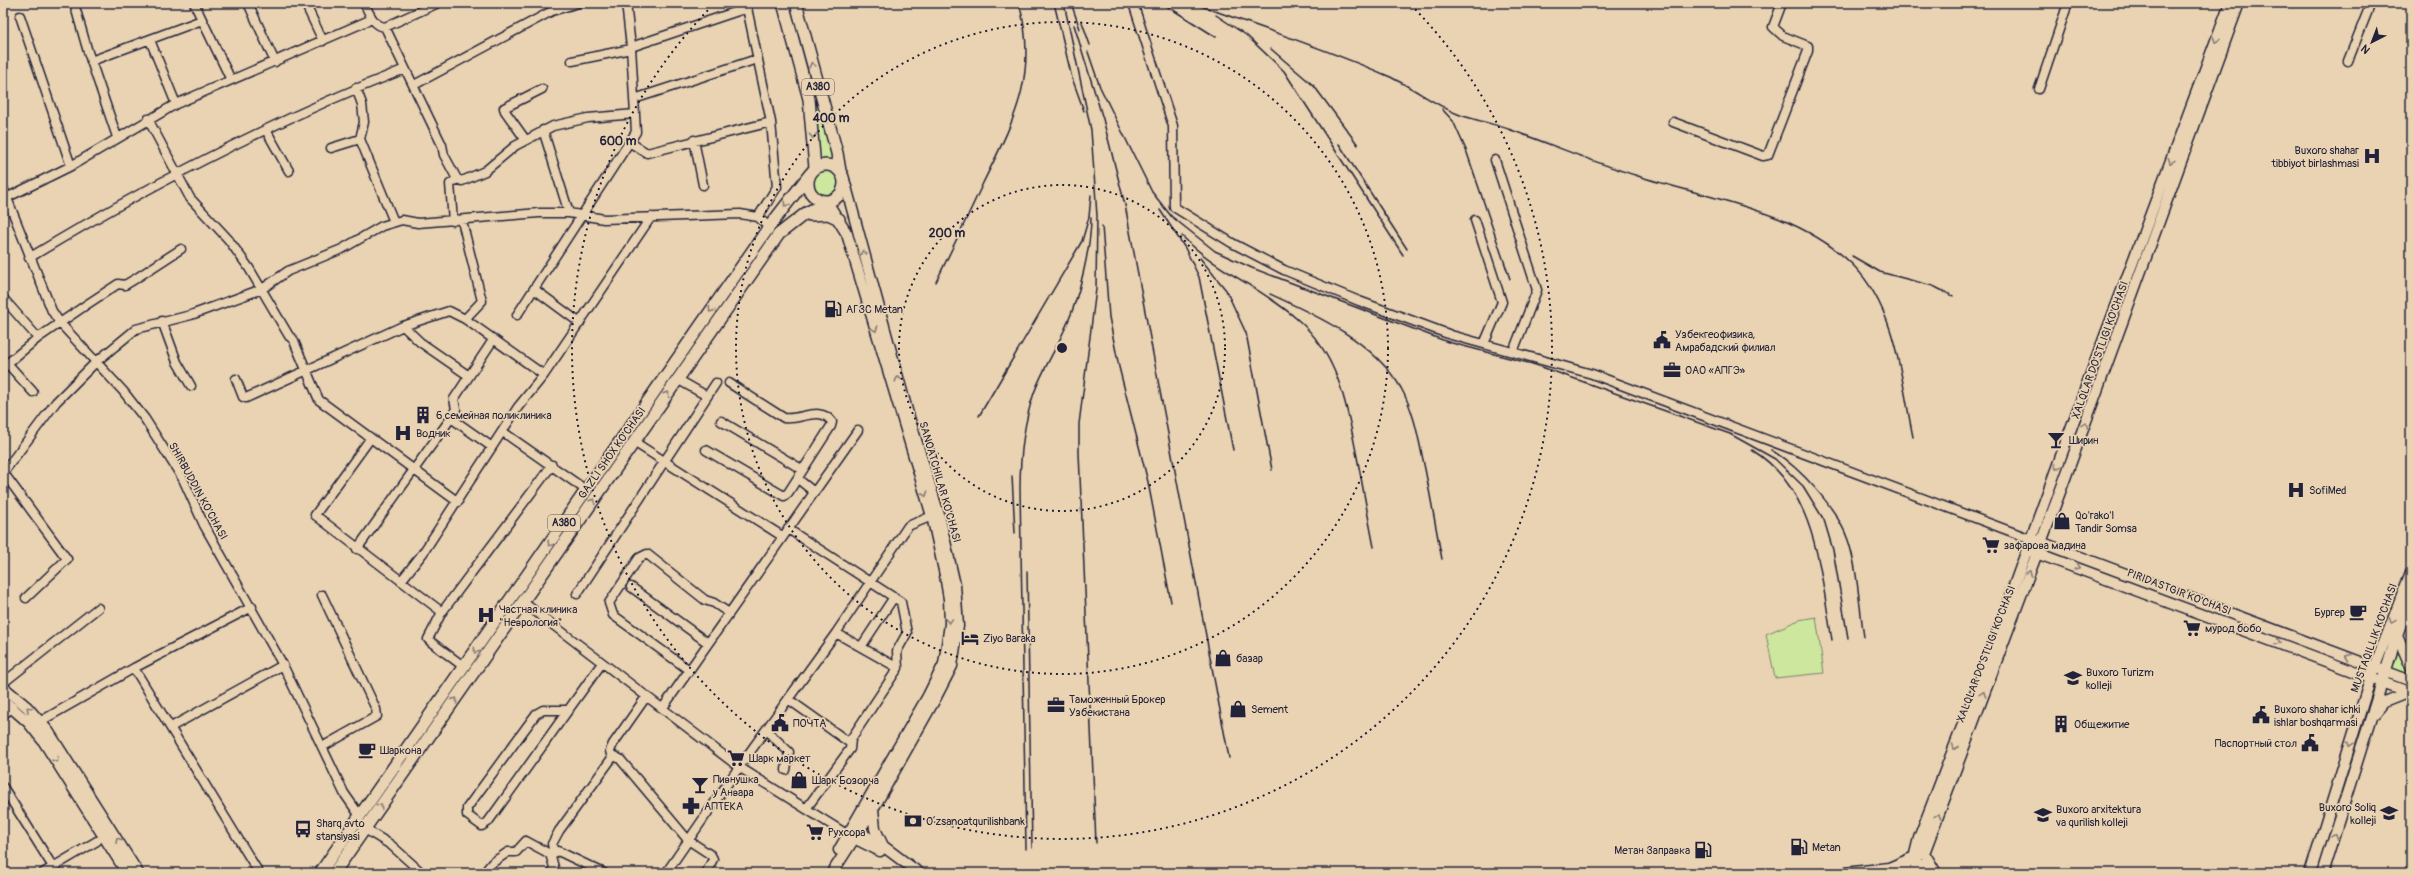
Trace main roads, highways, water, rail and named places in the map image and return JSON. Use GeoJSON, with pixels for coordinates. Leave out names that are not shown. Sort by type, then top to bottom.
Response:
{"type":"FeatureCollection","features":[{"type":"Feature","properties":{"kind":"highway","name":"A380"},"geometry":{"type":"LineString","coordinates":[[783,3],[812,116],[812,171]]}},
{"type":"Feature","properties":{"kind":"highway","name":"A380"},"geometry":{"type":"LineString","coordinates":[[796,3],[837,153],[840,171]]}},
{"type":"Feature","properties":{"kind":"highway"},"geometry":{"type":"LineString","coordinates":[[790,61],[801,70]]}},
{"type":"Feature","properties":{"kind":"highway"},"geometry":{"type":"LineString","coordinates":[[828,165],[840,171],[845,183],[840,195],[827,202],[811,193],[808,186],[812,171],[828,165]]}},
{"type":"Feature","properties":{"kind":"highway","name":"GAZLI SHOX KO'CHASI"},"geometry":{"type":"LineString","coordinates":[[320,873],[769,227],[812,171]]}},
{"type":"Feature","properties":{"kind":"highway","name":"GAZLI SHOX KO'CHASI"},"geometry":{"type":"LineString","coordinates":[[334,873],[779,234],[800,218],[827,202]]}},
{"type":"Feature","properties":{"kind":"highway"},"geometry":{"type":"LineString","coordinates":[[800,218],[817,213],[828,214],[839,219]]}},
{"type":"Feature","properties":{"kind":"main road","name":"XALQLAR DO'STLIGI KO'CHASI"},"geometry":{"type":"LineString","coordinates":[[1927,857],[2032,551],[2034,540],[2230,3]]}},
{"type":"Feature","properties":{"kind":"main road","name":"XALQLAR DO'STLIGI KO'CHASI"},"geometry":{"type":"LineString","coordinates":[[2034,540],[2239,3]]}},
{"type":"Feature","properties":{"kind":"main road","name":"SANOATCHILAR KO'CHASI"},"geometry":{"type":"LineString","coordinates":[[845,183],[904,415],[932,516],[949,599],[948,646],[944,664],[928,696],[864,803],[854,835]]}},
{"type":"Feature","properties":{"kind":"main road"},"geometry":{"type":"LineString","coordinates":[[827,202],[847,234],[904,415]]}},
{"type":"Feature","properties":{"kind":"main road","name":"SANOATCHILAR KO'CHASI"},"geometry":{"type":"LineString","coordinates":[[854,835],[873,809],[952,666],[958,626],[955,585],[940,515],[904,415]]}},
{"type":"Feature","properties":{"kind":"main road","name":"PIRIDASTGIR KO'CHASI"},"geometry":{"type":"LineString","coordinates":[[2034,540],[2382,682],[2410,692]]}},
{"type":"Feature","properties":{"kind":"main road","name":"XALQLAR DO'STLIGI KO'CHASI"},"geometry":{"type":"LineString","coordinates":[[1914,858],[2032,551]]}},
{"type":"Feature","properties":{"kind":"main road","name":"PIRIDASTGIR KO'CHASI"},"geometry":{"type":"LineString","coordinates":[[2032,551],[2375,667],[2411,681]]}},
{"type":"Feature","properties":{"kind":"main road","name":"MUSTAQILLIK KO'CHASI"},"geometry":{"type":"LineString","coordinates":[[2310,873],[2371,677],[2411,572]]}},
{"type":"Feature","properties":{"kind":"main road","name":"MUSTAQILLIK KO'CHASI"},"geometry":{"type":"LineString","coordinates":[[2322,873],[2372,718],[2385,672],[2411,596]]}},
{"type":"Feature","properties":{"kind":"main road"},"geometry":{"type":"LineString","coordinates":[[2397,635],[2411,667]]}},
{"type":"Feature","properties":{"kind":"main road"},"geometry":{"type":"LineString","coordinates":[[3,687],[41,722],[138,873]]}},
{"type":"Feature","properties":{"kind":"main road"},"geometry":{"type":"LineString","coordinates":[[2372,718],[2384,702],[2410,692]]}},
{"type":"Feature","properties":{"kind":"main road"},"geometry":{"type":"LineString","coordinates":[[3,700],[13,707],[44,742],[127,873]]}},
{"type":"Feature","properties":{"kind":"main road"},"geometry":{"type":"LineString","coordinates":[[864,803],[862,810],[872,839],[909,873]]}},
{"type":"Feature","properties":{"kind":"main road"},"geometry":{"type":"LineString","coordinates":[[873,809],[875,829],[880,847]]}},
{"type":"Feature","properties":{"kind":"main road"},"geometry":{"type":"LineString","coordinates":[[854,835],[872,839]]}},
{"type":"Feature","properties":{"kind":"main road"},"geometry":{"type":"LineString","coordinates":[[854,835],[880,847],[919,873]]}},
{"type":"Feature","properties":{"kind":"main road"},"geometry":{"type":"LineString","coordinates":[[825,873],[854,835]]}},
{"type":"Feature","properties":{"kind":"main road"},"geometry":{"type":"LineString","coordinates":[[832,873],[854,835]]}},
{"type":"Feature","properties":{"kind":"main road"},"geometry":{"type":"LineString","coordinates":[[1845,873],[1889,868],[1914,858],[1927,857]]}},
{"type":"Feature","properties":{"kind":"main road"},"geometry":{"type":"LineString","coordinates":[[1922,870],[1927,857]]}},
{"type":"Feature","properties":{"kind":"main road"},"geometry":{"type":"LineString","coordinates":[[1927,857],[1936,873]]}},
{"type":"Feature","properties":{"kind":"main road"},"geometry":{"type":"LineString","coordinates":[[1914,858],[1922,870]]}},
{"type":"Feature","properties":{"kind":"main road"},"geometry":{"type":"LineString","coordinates":[[1882,873],[1922,870]]}},
{"type":"Feature","properties":{"kind":"railway"},"geometry":{"type":"LineString","coordinates":[[936,282],[1005,138],[1020,96],[1025,75],[1026,53],[1024,29],[1019,3]]}},
{"type":"Feature","properties":{"kind":"railway"},"geometry":{"type":"LineString","coordinates":[[1054,3],[1072,78],[1084,111]]}},
{"type":"Feature","properties":{"kind":"railway"},"geometry":{"type":"LineString","coordinates":[[1064,3],[1091,130],[1097,216],[1096,289],[1079,424],[1096,843]]}},
{"type":"Feature","properties":{"kind":"railway"},"geometry":{"type":"LineString","coordinates":[[1071,3],[1080,29]]}},
{"type":"Feature","properties":{"kind":"railway"},"geometry":{"type":"LineString","coordinates":[[1162,3],[1216,37]]}},
{"type":"Feature","properties":{"kind":"railway"},"geometry":{"type":"LineString","coordinates":[[1193,3],[1316,47],[1388,76],[1445,108],[1463,116],[1505,128],[1622,171],[1752,208],[1806,231],[1831,246],[1853,265],[1868,283],[1879,303],[1895,346],[1913,437]]}},
{"type":"Feature","properties":{"kind":"railway"},"geometry":{"type":"LineString","coordinates":[[1216,15],[1246,35],[1284,71],[1403,255]]}},
{"type":"Feature","properties":{"kind":"railway"},"geometry":{"type":"LineString","coordinates":[[1082,22],[1090,45]]}},
{"type":"Feature","properties":{"kind":"railway"},"geometry":{"type":"LineString","coordinates":[[1074,25],[1103,119],[1125,205],[1229,758]]}},
{"type":"Feature","properties":{"kind":"railway"},"geometry":{"type":"LineString","coordinates":[[1271,49],[1314,86],[1358,145]]}},
{"type":"Feature","properties":{"kind":"railway"},"geometry":{"type":"LineString","coordinates":[[1088,52],[1100,87],[1152,192],[1171,216],[1215,251],[1252,268],[1448,342],[1536,365],[1730,434],[1775,459],[1803,486],[1824,520],[1833,550],[1848,638]]}},
{"type":"Feature","properties":{"kind":"railway"},"geometry":{"type":"LineString","coordinates":[[1442,109],[1453,121],[1466,150],[1510,279]]}},
{"type":"Feature","properties":{"kind":"railway"},"geometry":{"type":"LineString","coordinates":[[1339,144],[1407,249]]}},
{"type":"Feature","properties":{"kind":"railway"},"geometry":{"type":"LineString","coordinates":[[979,416],[1082,241],[1089,217],[1091,195]]}},
{"type":"Feature","properties":{"kind":"railway"},"geometry":{"type":"LineString","coordinates":[[1160,210],[1185,248],[1199,277],[1233,450]]}},
{"type":"Feature","properties":{"kind":"railway"},"geometry":{"type":"LineString","coordinates":[[1026,849],[1020,489],[1022,452],[1027,417],[1034,393],[1063,333],[1076,300],[1087,257],[1091,218]]}},
{"type":"Feature","properties":{"kind":"railway"},"geometry":{"type":"LineString","coordinates":[[1102,226],[1109,317],[1119,367],[1148,482],[1171,602]]}},
{"type":"Feature","properties":{"kind":"railway"},"geometry":{"type":"LineString","coordinates":[[1182,236],[1209,259],[1269,297],[1297,319],[1311,333],[1323,349],[1332,365],[1345,400],[1374,547]]}},
{"type":"Feature","properties":{"kind":"railway"},"geometry":{"type":"LineString","coordinates":[[1852,256],[1880,272],[1933,286],[1953,296]]}},
{"type":"Feature","properties":{"kind":"railway"},"geometry":{"type":"LineString","coordinates":[[1200,258],[1226,290],[1246,333],[1272,470]]}},
{"type":"Feature","properties":{"kind":"railway"},"geometry":{"type":"LineString","coordinates":[[1270,294],[1307,311],[1360,343],[1389,371],[1401,388],[1410,407],[1416,428],[1442,559]]}},
{"type":"Feature","properties":{"kind":"railway"},"geometry":{"type":"LineString","coordinates":[[1752,450],[1774,467],[1790,487],[1803,510],[1812,534],[1819,561],[1832,640]]}},
{"type":"Feature","properties":{"kind":"railway"},"geometry":{"type":"LineString","coordinates":[[1771,450],[1794,467],[1816,489],[1843,528],[1854,563],[1864,637]]}},
{"type":"Feature","properties":{"kind":"railway"},"geometry":{"type":"LineString","coordinates":[[1012,476],[1015,533]]}},
{"type":"Feature","properties":{"kind":"railway"},"geometry":{"type":"LineString","coordinates":[[1027,571],[1032,848]]}},
{"type":"Feature","properties":{"kind":"place","name":"Buxoro shahar tibbiyot birlashmasi"},"geometry":{"type":"Point","coordinates":[2372,156]}},
{"type":"Feature","properties":{"kind":"place","name":"АГЗС Metan"},"geometry":{"type":"Point","coordinates":[833,309]}},
{"type":"Feature","properties":{"kind":"place","name":"Узбекгеофизика, Амрабадский филиал"},"geometry":{"type":"Point","coordinates":[1662,340]}},
{"type":"Feature","properties":{"kind":"place","name":"ОАО «АПГЭ»"},"geometry":{"type":"Point","coordinates":[1672,370]}},
{"type":"Feature","properties":{"kind":"place","name":"6 семейная поликлиника"},"geometry":{"type":"Point","coordinates":[423,415]}},
{"type":"Feature","properties":{"kind":"place","name":"Водник"},"geometry":{"type":"Point","coordinates":[403,433]}},
{"type":"Feature","properties":{"kind":"place","name":"Ширин"},"geometry":{"type":"Point","coordinates":[2056,440]}},
{"type":"Feature","properties":{"kind":"place","name":"SofiMed"},"geometry":{"type":"Point","coordinates":[2296,490]}},
{"type":"Feature","properties":{"kind":"place","name":"Qo'rako'l Tandir Somsa"},"geometry":{"type":"Point","coordinates":[2062,521]}},
{"type":"Feature","properties":{"kind":"place","name":"зафарова мадина"},"geometry":{"type":"Point","coordinates":[1991,545]}},
{"type":"Feature","properties":{"kind":"place","name":"Бургер"},"geometry":{"type":"Point","coordinates":[2358,612]}},
{"type":"Feature","properties":{"kind":"place","name":"Частная клиника \"Неврология\""},"geometry":{"type":"Point","coordinates":[486,615]}},
{"type":"Feature","properties":{"kind":"place","name":"мурод бобо"},"geometry":{"type":"Point","coordinates":[2192,628]}},
{"type":"Feature","properties":{"kind":"place","name":"Ziyo Baraka"},"geometry":{"type":"Point","coordinates":[970,638]}},
{"type":"Feature","properties":{"kind":"place","name":"базар"},"geometry":{"type":"Point","coordinates":[1223,658]}},
{"type":"Feature","properties":{"kind":"place","name":"Buxoro Turizm kolleji"},"geometry":{"type":"Point","coordinates":[2073,678]}},
{"type":"Feature","properties":{"kind":"place","name":"Таможенный Брокер Узбекистана"},"geometry":{"type":"Point","coordinates":[1056,705]}},
{"type":"Feature","properties":{"kind":"place","name":"Sement"},"geometry":{"type":"Point","coordinates":[1238,709]}},
{"type":"Feature","properties":{"kind":"place","name":"Buxoro shahar ichki ishlar boshqarmasi"},"geometry":{"type":"Point","coordinates":[2261,715]}},
{"type":"Feature","properties":{"kind":"place","name":"ПОЧТА"},"geometry":{"type":"Point","coordinates":[780,723]}},
{"type":"Feature","properties":{"kind":"place","name":"Общежитие"},"geometry":{"type":"Point","coordinates":[2061,724]}},
{"type":"Feature","properties":{"kind":"place","name":"Паспортный стол"},"geometry":{"type":"Point","coordinates":[2310,743]}},
{"type":"Feature","properties":{"kind":"place","name":"Шаркона"},"geometry":{"type":"Point","coordinates":[367,750]}},
{"type":"Feature","properties":{"kind":"place","name":"Шарк маркет"},"geometry":{"type":"Point","coordinates":[736,758]}},
{"type":"Feature","properties":{"kind":"place","name":"Шарк Бозорча"},"geometry":{"type":"Point","coordinates":[799,780]}},
{"type":"Feature","properties":{"kind":"place","name":"Пивнушка у Анвара"},"geometry":{"type":"Point","coordinates":[700,785]}},
{"type":"Feature","properties":{"kind":"place","name":"АПТЕКА"},"geometry":{"type":"Point","coordinates":[691,806]}},
{"type":"Feature","properties":{"kind":"place","name":"Buxoro Soliq kolleji"},"geometry":{"type":"Point","coordinates":[2389,813]}},
{"type":"Feature","properties":{"kind":"place","name":"Buxoro arxitektura va qurilish kolleji"},"geometry":{"type":"Point","coordinates":[2043,815]}},
{"type":"Feature","properties":{"kind":"place","name":"Oʻzsanoatqurilishbank"},"geometry":{"type":"Point","coordinates":[913,821]}},
{"type":"Feature","properties":{"kind":"place","name":"Sharq avto stansiyasi"},"geometry":{"type":"Point","coordinates":[303,829]}},
{"type":"Feature","properties":{"kind":"place","name":"Рухсора"},"geometry":{"type":"Point","coordinates":[815,832]}},
{"type":"Feature","properties":{"kind":"place","name":"Metan"},"geometry":{"type":"Point","coordinates":[1799,847]}},
{"type":"Feature","properties":{"kind":"place","name":"Метан Заправка"},"geometry":{"type":"Point","coordinates":[1703,850]}}]}
